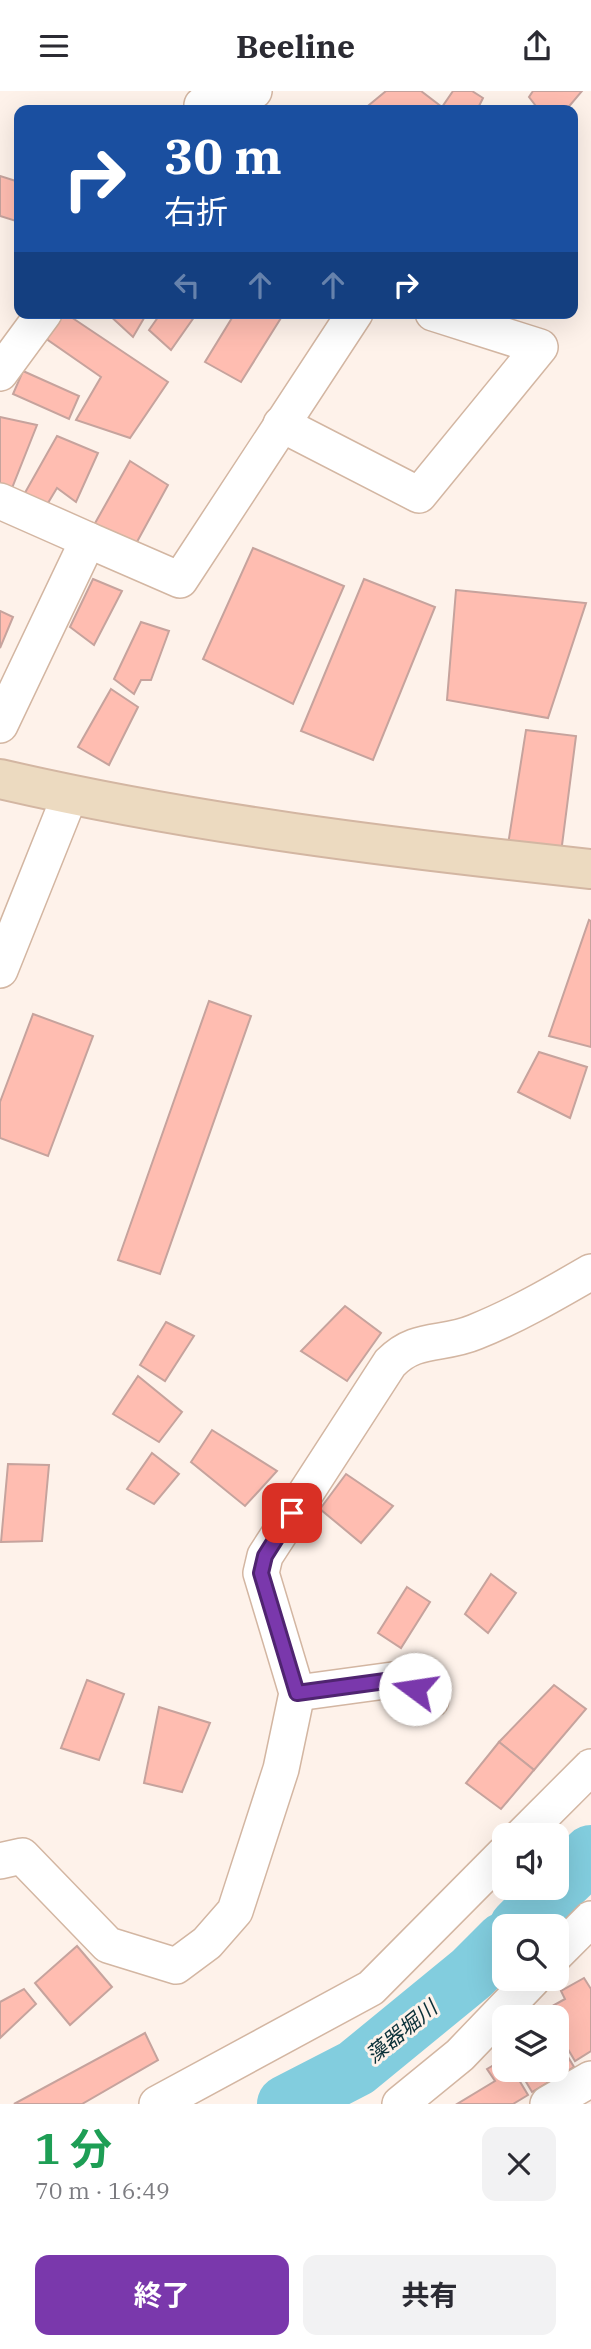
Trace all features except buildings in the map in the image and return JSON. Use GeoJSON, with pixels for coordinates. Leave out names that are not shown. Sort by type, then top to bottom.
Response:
{"type":"FeatureCollection","features":[{"type":"Feature","properties":{"kind":"street"},"geometry":{"type":"LineString","coordinates":[[202,102],[259,98]]}},
{"type":"Feature","properties":{"kind":"street"},"geometry":{"type":"LineString","coordinates":[[0,373],[40,319]]}},
{"type":"Feature","properties":{"kind":"street"},"geometry":{"type":"LineString","coordinates":[[0,501],[180,580],[351,319]]}},
{"type":"Feature","properties":{"kind":"street"},"geometry":{"type":"LineString","coordinates":[[281,424],[419,495],[541,347],[452,319]]}},
{"type":"Feature","properties":{"kind":"street"},"geometry":{"type":"LineString","coordinates":[[0,725],[88,540]]}},
{"type":"Feature","properties":{"kind":"street"},"geometry":{"type":"LineString","coordinates":[[0,779],[70,795],[360,844],[591,869]]}},
{"type":"Feature","properties":{"kind":"street"},"geometry":{"type":"LineString","coordinates":[[0,970],[70,795]]}},
{"type":"Feature","properties":{"kind":"street"},"geometry":{"type":"LineString","coordinates":[[0,1861],[22,1856],[108,1945],[176,1966],[207,1943],[235,1911],[281,1769],[297,1693],[261,1573],[265,1556],[390,1363],[404,1349],[471,1334],[511,1316],[591,1272]]}},
{"type":"Feature","properties":{"kind":"street"},"geometry":{"type":"LineString","coordinates":[[297,1693],[400,1679],[431,1700]]}},
{"type":"Feature","properties":{"kind":"street"},"geometry":{"type":"LineString","coordinates":[[535,1823],[591,1767]]}},
{"type":"Feature","properties":{"kind":"street"},"geometry":{"type":"LineString","coordinates":[[157,2104],[371,1988],[492,1866]]}},
{"type":"Feature","properties":{"kind":"street"},"geometry":{"type":"LineString","coordinates":[[569,1941],[591,1919]]}},
{"type":"Feature","properties":{"kind":"street"},"geometry":{"type":"LineString","coordinates":[[400,2104],[460,2055],[521,1991]]}},
{"type":"Feature","properties":{"kind":"street"},"geometry":{"type":"LineString","coordinates":[[548,2104],[591,2079]]}},
{"type":"Feature","properties":{"kind":"waterway","name":"藻器堀川"},"geometry":{"type":"LineString","coordinates":[[569,1875],[591,1854]]}},
{"type":"Feature","properties":{"kind":"waterway","name":"藻器堀川"},"geometry":{"type":"LineString","coordinates":[[531,1914],[544,1900]]}},
{"type":"Feature","properties":{"kind":"waterway","name":"藻器堀川"},"geometry":{"type":"LineString","coordinates":[[286,2104],[356,2068],[472,1973],[492,1953]]}},
{"type":"Feature","properties":{"kind":"route"},"geometry":{"type":"LineString","coordinates":[[292,1513],[265,1556],[261,1573],[297,1693],[400,1679],[415,1689]]}}]}
